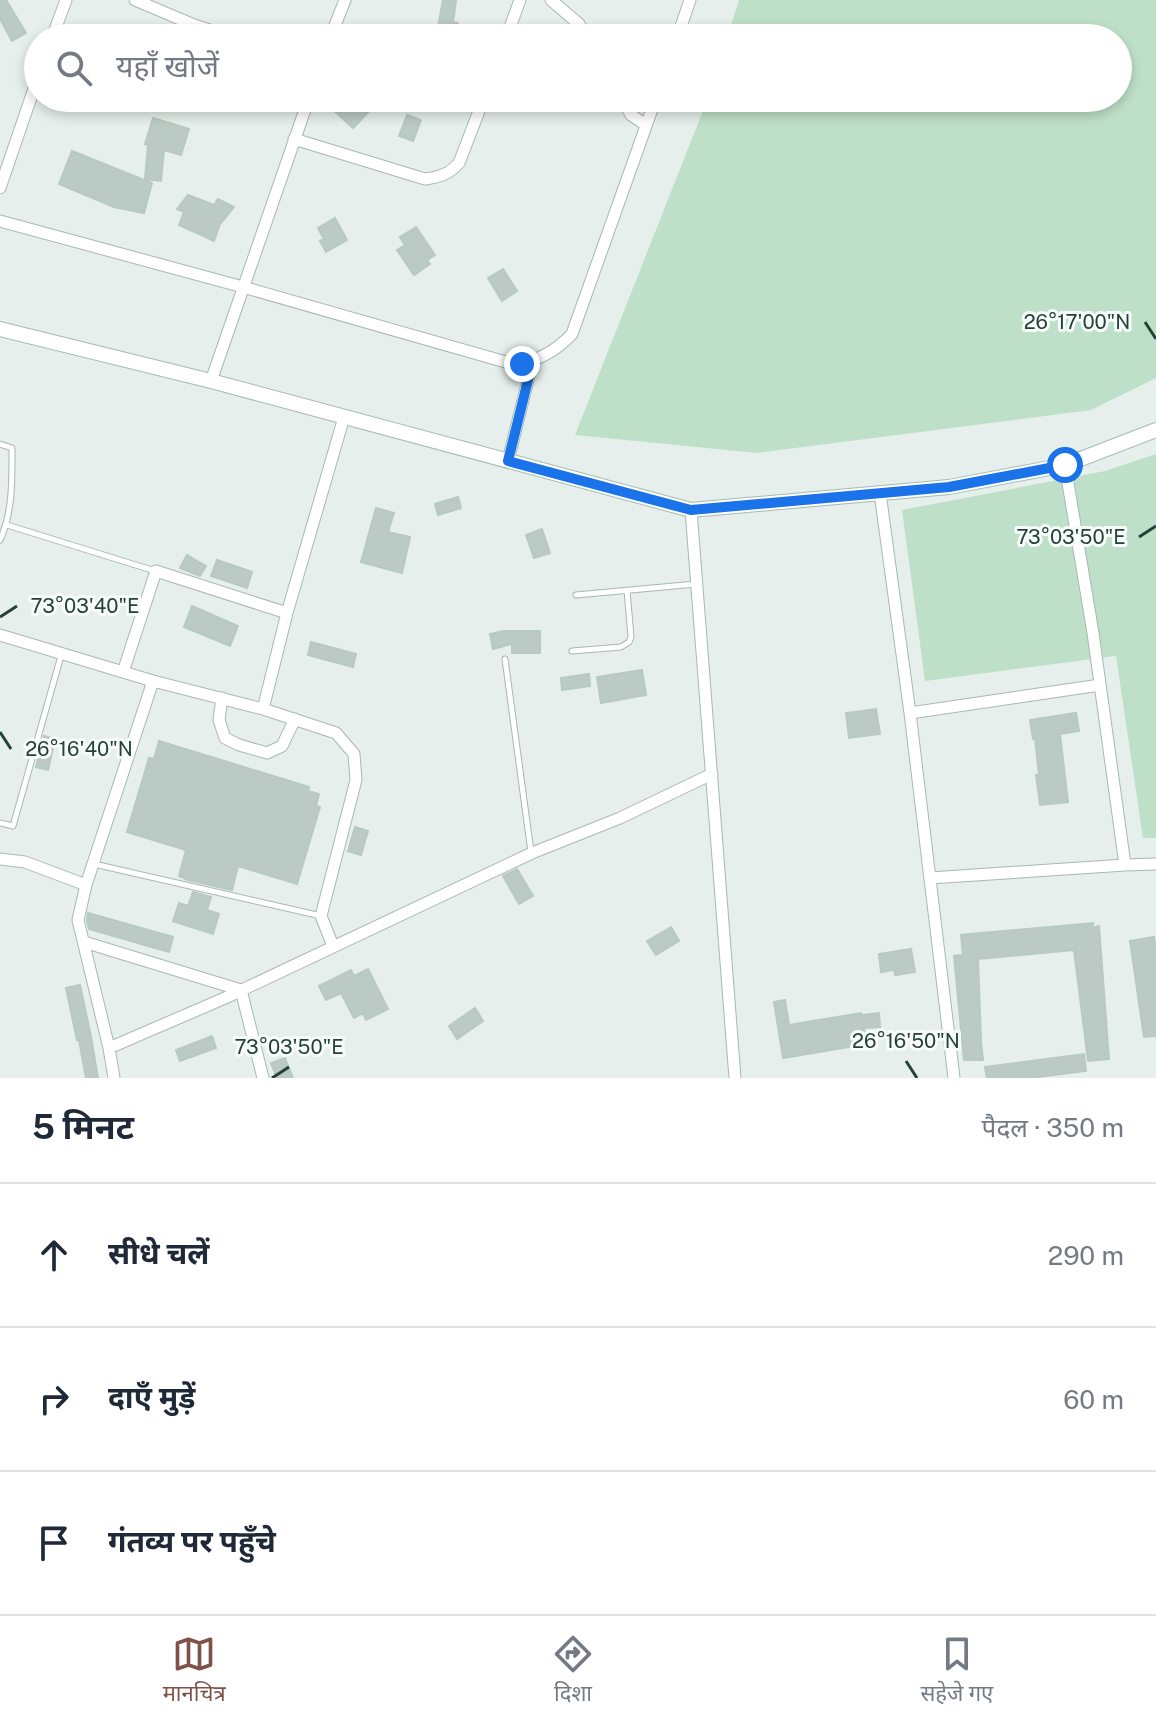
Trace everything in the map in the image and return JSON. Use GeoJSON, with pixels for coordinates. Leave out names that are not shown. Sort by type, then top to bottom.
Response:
{"type":"FeatureCollection","features":[{"type":"Feature","properties":{"kind":"street"},"geometry":{"type":"LineString","coordinates":[[57,24],[66,0]]}},
{"type":"Feature","properties":{"kind":"street"},"geometry":{"type":"LineString","coordinates":[[135,0],[192,24]]}},
{"type":"Feature","properties":{"kind":"street"},"geometry":{"type":"LineString","coordinates":[[336,24],[345,0]]}},
{"type":"Feature","properties":{"kind":"street"},"geometry":{"type":"LineString","coordinates":[[511,24],[520,0]]}},
{"type":"Feature","properties":{"kind":"street"},"geometry":{"type":"LineString","coordinates":[[551,0],[579,24]]}},
{"type":"Feature","properties":{"kind":"street"},"geometry":{"type":"LineString","coordinates":[[682,24],[690,0]]}},
{"type":"Feature","properties":{"kind":"street"},"geometry":{"type":"LineString","coordinates":[[0,188],[26,112]]}},
{"type":"Feature","properties":{"kind":"street"},"geometry":{"type":"LineString","coordinates":[[211,381],[304,112]]}},
{"type":"Feature","properties":{"kind":"street"},"geometry":{"type":"LineString","coordinates":[[294,139],[425,179],[439,178],[459,163],[479,112]]}},
{"type":"Feature","properties":{"kind":"street"},"geometry":{"type":"LineString","coordinates":[[629,112],[646,125]]}},
{"type":"Feature","properties":{"kind":"street"},"geometry":{"type":"LineString","coordinates":[[0,221],[509,363],[522,364],[561,346],[572,334],[651,112]]}},
{"type":"Feature","properties":{"kind":"street"},"geometry":{"type":"LineString","coordinates":[[0,329],[211,381],[691,510],[949,487],[1065,465],[1156,430]]}},
{"type":"Feature","properties":{"kind":"street"},"geometry":{"type":"LineString","coordinates":[[508,461],[533,360]]}},
{"type":"Feature","properties":{"kind":"street"},"geometry":{"type":"LineString","coordinates":[[263,709],[287,613],[344,417]]}},
{"type":"Feature","properties":{"kind":"street"},"geometry":{"type":"LineString","coordinates":[[1065,465],[1125,865]]}},
{"type":"Feature","properties":{"kind":"street"},"geometry":{"type":"LineString","coordinates":[[880,493],[954,1078]]}},
{"type":"Feature","properties":{"kind":"street"},"geometry":{"type":"LineString","coordinates":[[691,510],[735,1078]]}},
{"type":"Feature","properties":{"kind":"street"},"geometry":{"type":"LineString","coordinates":[[123,672],[156,571],[287,613]]}},
{"type":"Feature","properties":{"kind":"street"},"geometry":{"type":"LineString","coordinates":[[0,635],[153,681],[263,709],[336,733],[354,754],[356,780],[321,916],[333,946]]}},
{"type":"Feature","properties":{"kind":"street"},"geometry":{"type":"LineString","coordinates":[[114,1078],[78,920],[86,885],[153,681]]}},
{"type":"Feature","properties":{"kind":"street"},"geometry":{"type":"LineString","coordinates":[[910,713],[1100,685]]}},
{"type":"Feature","properties":{"kind":"street"},"geometry":{"type":"LineString","coordinates":[[222,698],[219,720],[225,738],[239,745],[267,753],[282,746],[295,719]]}},
{"type":"Feature","properties":{"kind":"street"},"geometry":{"type":"LineString","coordinates":[[109,1048],[241,990],[532,853],[620,818],[712,774]]}},
{"type":"Feature","properties":{"kind":"street"},"geometry":{"type":"LineString","coordinates":[[0,859],[25,862],[86,885]]}},
{"type":"Feature","properties":{"kind":"street"},"geometry":{"type":"LineString","coordinates":[[930,878],[1156,864]]}},
{"type":"Feature","properties":{"kind":"street"},"geometry":{"type":"LineString","coordinates":[[84,942],[241,990]]}},
{"type":"Feature","properties":{"kind":"street"},"geometry":{"type":"LineString","coordinates":[[241,990],[263,1078]]}},
{"type":"Feature","properties":{"kind":"lane"},"geometry":{"type":"LineString","coordinates":[[0,444],[12,448],[12,486],[7,525],[0,540]]}},
{"type":"Feature","properties":{"kind":"lane"},"geometry":{"type":"LineString","coordinates":[[7,525],[156,571]]}},
{"type":"Feature","properties":{"kind":"lane"},"geometry":{"type":"LineString","coordinates":[[576,595],[697,583]]}},
{"type":"Feature","properties":{"kind":"lane"},"geometry":{"type":"LineString","coordinates":[[572,651],[621,647],[629,642],[627,590]]}},
{"type":"Feature","properties":{"kind":"lane"},"geometry":{"type":"LineString","coordinates":[[0,823],[13,826],[62,654]]}},
{"type":"Feature","properties":{"kind":"lane"},"geometry":{"type":"LineString","coordinates":[[505,659],[532,853]]}},
{"type":"Feature","properties":{"kind":"lane"},"geometry":{"type":"LineString","coordinates":[[93,863],[321,916]]}},
{"type":"Feature","properties":{"kind":"green space"},"geometry":{"type":"Polygon","coordinates":[[[739,0],[1156,0],[1156,378],[1091,410],[757,453],[575,435],[702,112],[1132,112],[1132,24],[731,24],[739,0]]]}},
{"type":"Feature","properties":{"kind":"green space"},"geometry":{"type":"Polygon","coordinates":[[[1156,454],[1156,838],[1143,838],[1116,656],[925,681],[902,510],[1105,471],[1156,454]]]}},
{"type":"Feature","properties":{"kind":"building"},"geometry":{"type":"Polygon","coordinates":[[[0,0],[6,0],[24,34],[12,41],[0,19],[0,0]]]}},
{"type":"Feature","properties":{"kind":"building"},"geometry":{"type":"Polygon","coordinates":[[[443,0],[456,1],[453,22],[458,24],[439,24],[443,0]]]}},
{"type":"Feature","properties":{"kind":"building"},"geometry":{"type":"Polygon","coordinates":[[[335,112],[368,112],[353,128],[335,112]]]}},
{"type":"Feature","properties":{"kind":"building"},"geometry":{"type":"Polygon","coordinates":[[[407,115],[421,120],[413,141],[399,136],[407,115]]]}},
{"type":"Feature","properties":{"kind":"building"},"geometry":{"type":"Polygon","coordinates":[[[153,118],[189,129],[181,155],[164,150],[161,181],[145,179],[148,145],[145,144],[153,118]]]}},
{"type":"Feature","properties":{"kind":"building"},"geometry":{"type":"Polygon","coordinates":[[[72,151],[152,183],[144,213],[114,207],[59,184],[72,151]]]}},
{"type":"Feature","properties":{"kind":"building"},"geometry":{"type":"Polygon","coordinates":[[[188,195],[214,205],[218,199],[234,207],[220,224],[214,241],[179,225],[184,212],[177,209],[188,195]]]}},
{"type":"Feature","properties":{"kind":"building"},"geometry":{"type":"Polygon","coordinates":[[[335,218],[347,240],[326,252],[318,228],[335,218]]]}},
{"type":"Feature","properties":{"kind":"building"},"geometry":{"type":"Polygon","coordinates":[[[416,227],[435,255],[427,260],[430,264],[414,275],[397,250],[405,245],[400,237],[416,227]]]}},
{"type":"Feature","properties":{"kind":"building"},"geometry":{"type":"Polygon","coordinates":[[[503,269],[517,291],[502,301],[488,278],[503,269]]]}},
{"type":"Feature","properties":{"kind":"building"},"geometry":{"type":"Polygon","coordinates":[[[458,497],[461,508],[438,515],[435,504],[458,497]]]}},
{"type":"Feature","properties":{"kind":"building"},"geometry":{"type":"Polygon","coordinates":[[[376,508],[394,513],[388,532],[410,537],[402,573],[361,562],[376,508]]]}},
{"type":"Feature","properties":{"kind":"building"},"geometry":{"type":"Polygon","coordinates":[[[542,529],[550,553],[534,558],[526,535],[542,529]]]}},
{"type":"Feature","properties":{"kind":"building"},"geometry":{"type":"Polygon","coordinates":[[[187,555],[206,566],[200,576],[180,568],[187,555]]]}},
{"type":"Feature","properties":{"kind":"building"},"geometry":{"type":"Polygon","coordinates":[[[217,560],[252,572],[247,588],[211,576],[217,560]]]}},
{"type":"Feature","properties":{"kind":"building"},"geometry":{"type":"Polygon","coordinates":[[[192,606],[238,626],[230,646],[184,627],[192,606]]]}},
{"type":"Feature","properties":{"kind":"building"},"geometry":{"type":"Polygon","coordinates":[[[540,631],[540,653],[512,653],[512,644],[493,649],[490,634],[540,631]]]}},
{"type":"Feature","properties":{"kind":"building"},"geometry":{"type":"Polygon","coordinates":[[[311,642],[356,654],[353,667],[308,655],[311,642]]]}},
{"type":"Feature","properties":{"kind":"building"},"geometry":{"type":"Polygon","coordinates":[[[642,670],[646,695],[601,703],[597,677],[642,670]]]}},
{"type":"Feature","properties":{"kind":"building"},"geometry":{"type":"Polygon","coordinates":[[[589,674],[590,686],[562,690],[561,678],[589,674]]]}},
{"type":"Feature","properties":{"kind":"building"},"geometry":{"type":"Polygon","coordinates":[[[876,709],[880,734],[849,738],[846,713],[876,709]]]}},
{"type":"Feature","properties":{"kind":"building"},"geometry":{"type":"Polygon","coordinates":[[[1076,713],[1079,731],[1060,734],[1068,802],[1040,805],[1035,738],[1030,720],[1076,713]]]}},
{"type":"Feature","properties":{"kind":"building"},"geometry":{"type":"Polygon","coordinates":[[[44,736],[55,739],[48,770],[36,767],[44,736]]]}},
{"type":"Feature","properties":{"kind":"building"},"geometry":{"type":"Polygon","coordinates":[[[159,741],[309,787],[308,791],[319,794],[316,806],[320,807],[297,884],[238,866],[232,890],[188,880],[179,876],[186,850],[127,832],[149,758],[154,759],[159,741]]]}},
{"type":"Feature","properties":{"kind":"building"},"geometry":{"type":"Polygon","coordinates":[[[355,827],[368,831],[361,855],[348,851],[355,827]]]}},
{"type":"Feature","properties":{"kind":"building"},"geometry":{"type":"Polygon","coordinates":[[[517,869],[533,896],[519,904],[503,876],[517,869]]]}},
{"type":"Feature","properties":{"kind":"building"},"geometry":{"type":"Polygon","coordinates":[[[193,892],[211,897],[207,910],[219,914],[213,934],[173,921],[179,903],[188,906],[193,892]]]}},
{"type":"Feature","properties":{"kind":"building"},"geometry":{"type":"Polygon","coordinates":[[[88,913],[173,937],[169,952],[89,929],[88,913]]]}},
{"type":"Feature","properties":{"kind":"building"},"geometry":{"type":"Polygon","coordinates":[[[1093,923],[1093,928],[1099,926],[1109,1059],[1088,1061],[1074,950],[978,959],[983,1060],[964,1060],[954,956],[963,955],[961,935],[1093,923]]]}},
{"type":"Feature","properties":{"kind":"building"},"geometry":{"type":"Polygon","coordinates":[[[671,927],[679,941],[656,955],[647,941],[671,927]]]}},
{"type":"Feature","properties":{"kind":"building"},"geometry":{"type":"Polygon","coordinates":[[[1154,937],[1156,1036],[1144,1037],[1130,941],[1154,937]]]}},
{"type":"Feature","properties":{"kind":"building"},"geometry":{"type":"Polygon","coordinates":[[[911,949],[915,972],[895,975],[894,970],[881,972],[879,954],[911,949]]]}},
{"type":"Feature","properties":{"kind":"building"},"geometry":{"type":"Polygon","coordinates":[[[368,969],[388,1009],[366,1020],[363,1013],[354,1018],[341,993],[326,1000],[319,986],[351,970],[354,976],[368,969]]]}},
{"type":"Feature","properties":{"kind":"building"},"geometry":{"type":"Polygon","coordinates":[[[80,985],[98,1078],[86,1078],[66,988],[80,985]]]}},
{"type":"Feature","properties":{"kind":"building"},"geometry":{"type":"Polygon","coordinates":[[[785,1000],[789,1025],[879,1013],[880,1027],[864,1028],[867,1044],[783,1058],[774,1002],[785,1000]]]}},
{"type":"Feature","properties":{"kind":"building"},"geometry":{"type":"Polygon","coordinates":[[[475,1008],[483,1021],[457,1039],[449,1026],[475,1008]]]}},
{"type":"Feature","properties":{"kind":"building"},"geometry":{"type":"Polygon","coordinates":[[[212,1036],[216,1048],[180,1061],[176,1050],[212,1036]]]}},
{"type":"Feature","properties":{"kind":"building"},"geometry":{"type":"Polygon","coordinates":[[[1084,1054],[1086,1071],[1030,1078],[987,1078],[985,1067],[1084,1054]]]}},
{"type":"Feature","properties":{"kind":"building"},"geometry":{"type":"Polygon","coordinates":[[[285,1058],[293,1078],[277,1078],[271,1063],[285,1058]]]}},
{"type":"Feature","properties":{"kind":"route"},"geometry":{"type":"LineString","coordinates":[[522,364],[533,360],[508,461],[691,510],[949,487],[1065,465]]}}]}
